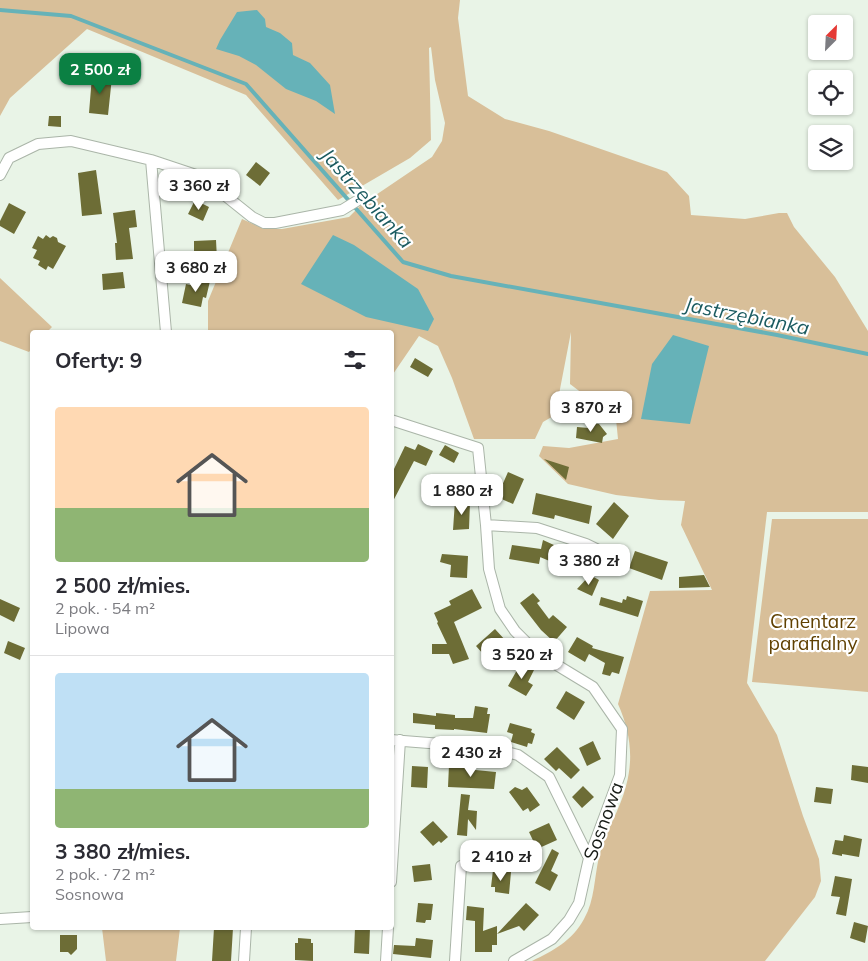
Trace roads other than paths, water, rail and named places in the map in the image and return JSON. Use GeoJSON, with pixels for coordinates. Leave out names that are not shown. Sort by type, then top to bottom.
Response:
{"type":"FeatureCollection","features":[{"type":"Feature","properties":{"kind":"street"},"geometry":{"type":"LineString","coordinates":[[0,175],[9,158],[38,144],[71,141],[151,160],[202,177],[252,217],[264,223],[274,223],[342,210],[360,199]]}},
{"type":"Feature","properties":{"kind":"street"},"geometry":{"type":"LineString","coordinates":[[151,160],[166,330]]}},
{"type":"Feature","properties":{"kind":"street","name":"Sosnowa"},"geometry":{"type":"LineString","coordinates":[[394,421],[478,448],[489,569],[500,609],[515,631],[537,653],[593,687],[622,729],[620,775],[588,858],[579,904],[569,920],[552,939],[514,961]]}},
{"type":"Feature","properties":{"kind":"street"},"geometry":{"type":"LineString","coordinates":[[486,525],[537,528],[586,544],[620,560]]}},
{"type":"Feature","properties":{"kind":"street"},"geometry":{"type":"LineString","coordinates":[[394,797],[396,740],[492,748],[518,755],[549,777],[588,858]]}},
{"type":"Feature","properties":{"kind":"street"},"geometry":{"type":"LineString","coordinates":[[454,961],[461,866]]}},
{"type":"Feature","properties":{"kind":"street"},"geometry":{"type":"LineString","coordinates":[[0,919],[30,917]]}},
{"type":"Feature","properties":{"kind":"street"},"geometry":{"type":"LineString","coordinates":[[244,961],[246,930]]}},
{"type":"Feature","properties":{"kind":"street"},"geometry":{"type":"LineString","coordinates":[[386,961],[388,930]]}},
{"type":"Feature","properties":{"kind":"water"},"geometry":{"type":"Polygon","coordinates":[[[257,10],[265,19],[266,27],[280,33],[292,43],[293,55],[310,63],[330,85],[335,114],[316,101],[286,89],[256,65],[239,56],[216,49],[237,12],[257,10]]]}},
{"type":"Feature","properties":{"kind":"water"},"geometry":{"type":"Polygon","coordinates":[[[333,235],[354,245],[418,289],[434,319],[428,331],[366,317],[301,284],[333,235]]]}},
{"type":"Feature","properties":{"kind":"water"},"geometry":{"type":"Polygon","coordinates":[[[673,335],[709,346],[690,424],[641,419],[652,364],[673,335]]]}},
{"type":"Feature","properties":{"kind":"waterway","name":"Jastrzębianka"},"geometry":{"type":"LineString","coordinates":[[0,10],[71,16],[246,84],[403,262],[451,276],[777,335],[868,354]]}},
{"type":"Feature","properties":{"kind":"park label","name":"Cmentarz parafialny"},"geometry":{"type":"Point","coordinates":[813,632]}}]}
